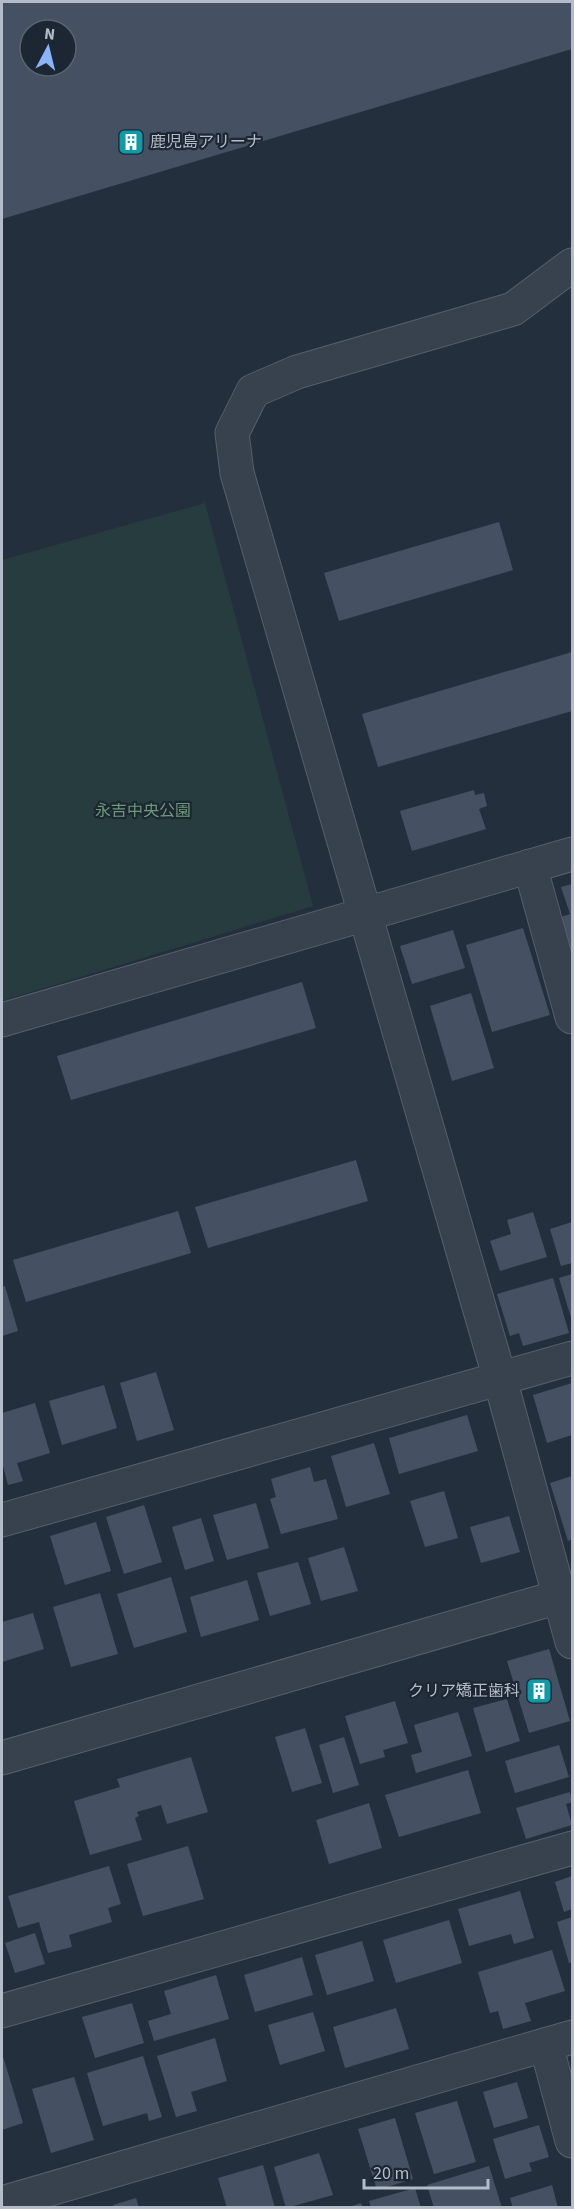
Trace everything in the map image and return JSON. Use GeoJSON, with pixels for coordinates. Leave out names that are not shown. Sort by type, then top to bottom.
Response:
{"type":"FeatureCollection","features":[{"type":"Feature","properties":{"kind":"street"},"geometry":{"type":"LineString","coordinates":[[573,265],[513,309],[297,372],[253,391],[232,432],[237,473],[500,1379],[566,1594],[573,1642]]}},
{"type":"Feature","properties":{"kind":"street"},"geometry":{"type":"LineString","coordinates":[[2,1020],[573,854]]}},
{"type":"Feature","properties":{"kind":"street"},"geometry":{"type":"LineString","coordinates":[[530,866],[573,1017]]}},
{"type":"Feature","properties":{"kind":"street"},"geometry":{"type":"LineString","coordinates":[[2,1520],[573,1358]]}},
{"type":"Feature","properties":{"kind":"street"},"geometry":{"type":"LineString","coordinates":[[2,1758],[566,1594]]}},
{"type":"Feature","properties":{"kind":"street"},"geometry":{"type":"LineString","coordinates":[[2,2011],[573,1848]]}},
{"type":"Feature","properties":{"kind":"street"},"geometry":{"type":"LineString","coordinates":[[2,2203],[559,2041],[573,2141]]}},
{"type":"Feature","properties":{"kind":"green space","name":"永吉中央公園"},"geometry":{"type":"Polygon","coordinates":[[[205,503],[313,906],[2,1001],[2,560],[205,503]]]}},
{"type":"Feature","properties":{"kind":"building","name":"鹿児島アリーナ"},"geometry":{"type":"Polygon","coordinates":[[[2,2],[572,2],[572,49],[2,219],[2,2]]]}},
{"type":"Feature","properties":{"kind":"building"},"geometry":{"type":"Polygon","coordinates":[[[499,522],[513,570],[339,621],[324,573],[499,522]]]}},
{"type":"Feature","properties":{"kind":"building"},"geometry":{"type":"Polygon","coordinates":[[[572,652],[572,711],[378,767],[362,714],[572,652]]]}},
{"type":"Feature","properties":{"kind":"building"},"geometry":{"type":"Polygon","coordinates":[[[474,790],[475,795],[484,793],[487,806],[479,809],[486,829],[412,851],[400,811],[474,790]]]}},
{"type":"Feature","properties":{"kind":"building"},"geometry":{"type":"Polygon","coordinates":[[[572,884],[571,949],[561,917],[570,914],[561,887],[572,884]]]}},
{"type":"Feature","properties":{"kind":"building"},"geometry":{"type":"Polygon","coordinates":[[[523,928],[550,1015],[492,1032],[466,945],[523,928]]]}},
{"type":"Feature","properties":{"kind":"building"},"geometry":{"type":"Polygon","coordinates":[[[453,930],[465,968],[412,984],[400,946],[453,930]]]}},
{"type":"Feature","properties":{"kind":"building"},"geometry":{"type":"Polygon","coordinates":[[[302,982],[316,1028],[71,1100],[57,1056],[302,982]]]}},
{"type":"Feature","properties":{"kind":"building"},"geometry":{"type":"Polygon","coordinates":[[[471,993],[494,1068],[452,1081],[430,1006],[471,993]]]}},
{"type":"Feature","properties":{"kind":"building"},"geometry":{"type":"Polygon","coordinates":[[[356,1160],[368,1201],[208,1248],[195,1207],[356,1160]]]}},
{"type":"Feature","properties":{"kind":"building"},"geometry":{"type":"Polygon","coordinates":[[[178,1211],[191,1253],[26,1302],[13,1260],[178,1211]]]}},
{"type":"Feature","properties":{"kind":"building"},"geometry":{"type":"Polygon","coordinates":[[[533,1212],[547,1257],[500,1271],[490,1241],[511,1234],[507,1220],[533,1212]]]}},
{"type":"Feature","properties":{"kind":"building"},"geometry":{"type":"Polygon","coordinates":[[[572,1222],[572,1263],[561,1266],[550,1229],[572,1222]]]}},
{"type":"Feature","properties":{"kind":"building"},"geometry":{"type":"Polygon","coordinates":[[[572,1274],[572,1321],[559,1278],[572,1274]]]}},
{"type":"Feature","properties":{"kind":"building"},"geometry":{"type":"Polygon","coordinates":[[[553,1278],[569,1333],[523,1346],[519,1333],[510,1336],[497,1294],[553,1278]]]}},
{"type":"Feature","properties":{"kind":"building"},"geometry":{"type":"Polygon","coordinates":[[[5,1286],[18,1331],[2,1336],[2,1287],[5,1286]]]}},
{"type":"Feature","properties":{"kind":"building"},"geometry":{"type":"Polygon","coordinates":[[[156,1372],[174,1430],[137,1441],[120,1383],[156,1372]]]}},
{"type":"Feature","properties":{"kind":"building"},"geometry":{"type":"Polygon","coordinates":[[[572,1383],[572,1435],[547,1443],[533,1395],[572,1383]]]}},
{"type":"Feature","properties":{"kind":"building"},"geometry":{"type":"Polygon","coordinates":[[[104,1385],[117,1428],[62,1445],[49,1401],[104,1385]]]}},
{"type":"Feature","properties":{"kind":"building"},"geometry":{"type":"Polygon","coordinates":[[[35,1403],[50,1453],[17,1463],[23,1481],[8,1485],[2,1462],[2,1413],[35,1403]]]}},
{"type":"Feature","properties":{"kind":"building"},"geometry":{"type":"Polygon","coordinates":[[[467,1415],[478,1451],[399,1474],[389,1438],[467,1415]]]}},
{"type":"Feature","properties":{"kind":"building"},"geometry":{"type":"Polygon","coordinates":[[[374,1443],[390,1494],[346,1507],[331,1456],[374,1443]]]}},
{"type":"Feature","properties":{"kind":"building"},"geometry":{"type":"Polygon","coordinates":[[[310,1467],[314,1482],[326,1479],[338,1519],[281,1534],[270,1499],[276,1497],[271,1479],[310,1467]]]}},
{"type":"Feature","properties":{"kind":"building"},"geometry":{"type":"Polygon","coordinates":[[[572,1476],[572,1539],[568,1541],[550,1483],[572,1476]]]}},
{"type":"Feature","properties":{"kind":"building"},"geometry":{"type":"Polygon","coordinates":[[[444,1491],[458,1538],[425,1547],[410,1501],[444,1491]]]}},
{"type":"Feature","properties":{"kind":"building"},"geometry":{"type":"Polygon","coordinates":[[[256,1503],[269,1548],[227,1560],[213,1515],[256,1503]]]}},
{"type":"Feature","properties":{"kind":"building"},"geometry":{"type":"Polygon","coordinates":[[[144,1505],[162,1562],[124,1574],[106,1517],[144,1505]]]}},
{"type":"Feature","properties":{"kind":"building"},"geometry":{"type":"Polygon","coordinates":[[[509,1516],[520,1552],[481,1563],[470,1527],[509,1516]]]}},
{"type":"Feature","properties":{"kind":"building"},"geometry":{"type":"Polygon","coordinates":[[[201,1518],[214,1561],[185,1570],[172,1527],[201,1518]]]}},
{"type":"Feature","properties":{"kind":"building"},"geometry":{"type":"Polygon","coordinates":[[[96,1522],[111,1571],[65,1585],[50,1536],[96,1522]]]}},
{"type":"Feature","properties":{"kind":"building"},"geometry":{"type":"Polygon","coordinates":[[[344,1547],[358,1591],[321,1601],[308,1558],[344,1547]]]}},
{"type":"Feature","properties":{"kind":"building"},"geometry":{"type":"Polygon","coordinates":[[[298,1562],[311,1604],[270,1616],[257,1573],[298,1562]]]}},
{"type":"Feature","properties":{"kind":"building"},"geometry":{"type":"Polygon","coordinates":[[[171,1577],[187,1632],[134,1648],[117,1594],[171,1577]]]}},
{"type":"Feature","properties":{"kind":"building"},"geometry":{"type":"Polygon","coordinates":[[[247,1580],[259,1620],[201,1637],[190,1597],[247,1580]]]}},
{"type":"Feature","properties":{"kind":"building"},"geometry":{"type":"Polygon","coordinates":[[[100,1593],[118,1654],[71,1667],[53,1607],[100,1593]]]}},
{"type":"Feature","properties":{"kind":"building"},"geometry":{"type":"Polygon","coordinates":[[[33,1613],[44,1649],[2,1662],[2,1622],[33,1613]]]}},
{"type":"Feature","properties":{"kind":"building","name":"クリア矯正歯科"},"geometry":{"type":"Polygon","coordinates":[[[549,1649],[570,1721],[529,1733],[507,1661],[549,1649]]]}},
{"type":"Feature","properties":{"kind":"building"},"geometry":{"type":"Polygon","coordinates":[[[507,1699],[520,1741],[486,1752],[473,1708],[507,1699]]]}},
{"type":"Feature","properties":{"kind":"building"},"geometry":{"type":"Polygon","coordinates":[[[395,1701],[408,1743],[383,1750],[385,1757],[360,1764],[345,1716],[395,1701]]]}},
{"type":"Feature","properties":{"kind":"building"},"geometry":{"type":"Polygon","coordinates":[[[458,1712],[472,1756],[416,1773],[411,1755],[422,1752],[414,1725],[458,1712]]]}},
{"type":"Feature","properties":{"kind":"building"},"geometry":{"type":"Polygon","coordinates":[[[305,1728],[322,1783],[292,1792],[275,1737],[305,1728]]]}},
{"type":"Feature","properties":{"kind":"building"},"geometry":{"type":"Polygon","coordinates":[[[344,1737],[359,1785],[333,1793],[319,1745],[344,1737]]]}},
{"type":"Feature","properties":{"kind":"building"},"geometry":{"type":"Polygon","coordinates":[[[559,1745],[569,1777],[515,1793],[505,1761],[559,1745]]]}},
{"type":"Feature","properties":{"kind":"building"},"geometry":{"type":"Polygon","coordinates":[[[191,1757],[208,1812],[167,1824],[161,1805],[137,1812],[139,1816],[135,1818],[142,1840],[90,1855],[74,1801],[120,1787],[117,1779],[191,1757]]]}},
{"type":"Feature","properties":{"kind":"building"},"geometry":{"type":"Polygon","coordinates":[[[468,1770],[481,1813],[399,1837],[385,1795],[468,1770]]]}},
{"type":"Feature","properties":{"kind":"building"},"geometry":{"type":"Polygon","coordinates":[[[570,1792],[572,1802],[566,1804],[572,1825],[526,1839],[516,1808],[570,1792]]]}},
{"type":"Feature","properties":{"kind":"building"},"geometry":{"type":"Polygon","coordinates":[[[369,1803],[382,1848],[329,1864],[316,1820],[369,1803]]]}},
{"type":"Feature","properties":{"kind":"building"},"geometry":{"type":"Polygon","coordinates":[[[188,1846],[204,1899],[143,1916],[127,1864],[188,1846]]]}},
{"type":"Feature","properties":{"kind":"building"},"geometry":{"type":"Polygon","coordinates":[[[109,1866],[121,1904],[108,1908],[112,1922],[69,1935],[72,1947],[48,1953],[39,1922],[18,1928],[8,1896],[109,1866]]]}},
{"type":"Feature","properties":{"kind":"building"},"geometry":{"type":"Polygon","coordinates":[[[572,1876],[572,1909],[564,1912],[555,1882],[572,1876]]]}},
{"type":"Feature","properties":{"kind":"building"},"geometry":{"type":"Polygon","coordinates":[[[520,1891],[534,1938],[514,1944],[511,1934],[469,1946],[458,1909],[520,1891]]]}},
{"type":"Feature","properties":{"kind":"building"},"geometry":{"type":"Polygon","coordinates":[[[572,1917],[572,1962],[569,1963],[557,1922],[572,1917]]]}},
{"type":"Feature","properties":{"kind":"building"},"geometry":{"type":"Polygon","coordinates":[[[449,1920],[462,1963],[396,1983],[383,1940],[449,1920]]]}},
{"type":"Feature","properties":{"kind":"building"},"geometry":{"type":"Polygon","coordinates":[[[35,1933],[45,1964],[15,1973],[5,1943],[35,1933]]]}},
{"type":"Feature","properties":{"kind":"building"},"geometry":{"type":"Polygon","coordinates":[[[362,1941],[374,1981],[327,1995],[315,1955],[362,1941]]]}},
{"type":"Feature","properties":{"kind":"building"},"geometry":{"type":"Polygon","coordinates":[[[552,1950],[565,1991],[525,2003],[531,2021],[503,2029],[498,2011],[490,2013],[478,1972],[552,1950]]]}},
{"type":"Feature","properties":{"kind":"building"},"geometry":{"type":"Polygon","coordinates":[[[302,1957],[313,1995],[255,2012],[244,1975],[302,1957]]]}},
{"type":"Feature","properties":{"kind":"building"},"geometry":{"type":"Polygon","coordinates":[[[216,1975],[229,2019],[154,2041],[148,2021],[171,2014],[164,1991],[216,1975]]]}},
{"type":"Feature","properties":{"kind":"building"},"geometry":{"type":"Polygon","coordinates":[[[132,2003],[144,2043],[95,2058],[82,2017],[132,2003]]]}},
{"type":"Feature","properties":{"kind":"building"},"geometry":{"type":"Polygon","coordinates":[[[396,2008],[409,2049],[345,2068],[333,2027],[396,2008]]]}},
{"type":"Feature","properties":{"kind":"building"},"geometry":{"type":"Polygon","coordinates":[[[313,2012],[325,2051],[280,2065],[268,2025],[313,2012]]]}},
{"type":"Feature","properties":{"kind":"building"},"geometry":{"type":"Polygon","coordinates":[[[215,2038],[227,2081],[191,2092],[197,2111],[176,2117],[157,2056],[215,2038]]]}},
{"type":"Feature","properties":{"kind":"building"},"geometry":{"type":"Polygon","coordinates":[[[2,2053],[23,2123],[2,2130],[2,2053]]]}},
{"type":"Feature","properties":{"kind":"building"},"geometry":{"type":"Polygon","coordinates":[[[143,2056],[162,2117],[149,2121],[147,2113],[103,2126],[87,2073],[143,2056]]]}},
{"type":"Feature","properties":{"kind":"building"},"geometry":{"type":"Polygon","coordinates":[[[74,2077],[94,2140],[51,2153],[32,2089],[74,2077]]]}},
{"type":"Feature","properties":{"kind":"building"},"geometry":{"type":"Polygon","coordinates":[[[517,2082],[528,2118],[494,2128],[483,2092],[517,2082]]]}},
{"type":"Feature","properties":{"kind":"building"},"geometry":{"type":"Polygon","coordinates":[[[457,2101],[476,2162],[434,2174],[415,2113],[457,2101]]]}},
{"type":"Feature","properties":{"kind":"building"},"geometry":{"type":"Polygon","coordinates":[[[395,2118],[413,2179],[377,2190],[358,2129],[395,2118]]]}},
{"type":"Feature","properties":{"kind":"building"},"geometry":{"type":"Polygon","coordinates":[[[539,2125],[549,2157],[529,2163],[532,2171],[505,2179],[493,2139],[539,2125]]]}},
{"type":"Feature","properties":{"kind":"building"},"geometry":{"type":"Polygon","coordinates":[[[319,2153],[333,2195],[286,2208],[274,2167],[319,2153]]]}},
{"type":"Feature","properties":{"kind":"building"},"geometry":{"type":"Polygon","coordinates":[[[263,2165],[275,2208],[227,2208],[218,2178],[263,2165]]]}},
{"type":"Feature","properties":{"kind":"building"},"geometry":{"type":"Polygon","coordinates":[[[489,2166],[502,2208],[434,2208],[427,2185],[489,2166]]]}},
{"type":"Feature","properties":{"kind":"building"},"geometry":{"type":"Polygon","coordinates":[[[552,2185],[558,2208],[513,2208],[510,2198],[552,2185]]]}},
{"type":"Feature","properties":{"kind":"building"},"geometry":{"type":"Polygon","coordinates":[[[415,2188],[421,2208],[371,2208],[369,2201],[415,2188]]]}},
{"type":"Feature","properties":{"kind":"building"},"geometry":{"type":"Polygon","coordinates":[[[136,2198],[139,2208],[115,2208],[113,2205],[136,2198]]]}},
{"type":"Feature","properties":{"kind":"building"},"geometry":{"type":"Polygon","coordinates":[[[361,2203],[363,2208],[349,2208],[349,2207],[361,2203]]]}},
{"type":"Feature","properties":{"kind":"place","name":"鹿児島アリーナ"},"geometry":{"type":"Point","coordinates":[131,142]}},
{"type":"Feature","properties":{"kind":"place","name":"クリア矯正歯科"},"geometry":{"type":"Point","coordinates":[539,1691]}}]}
